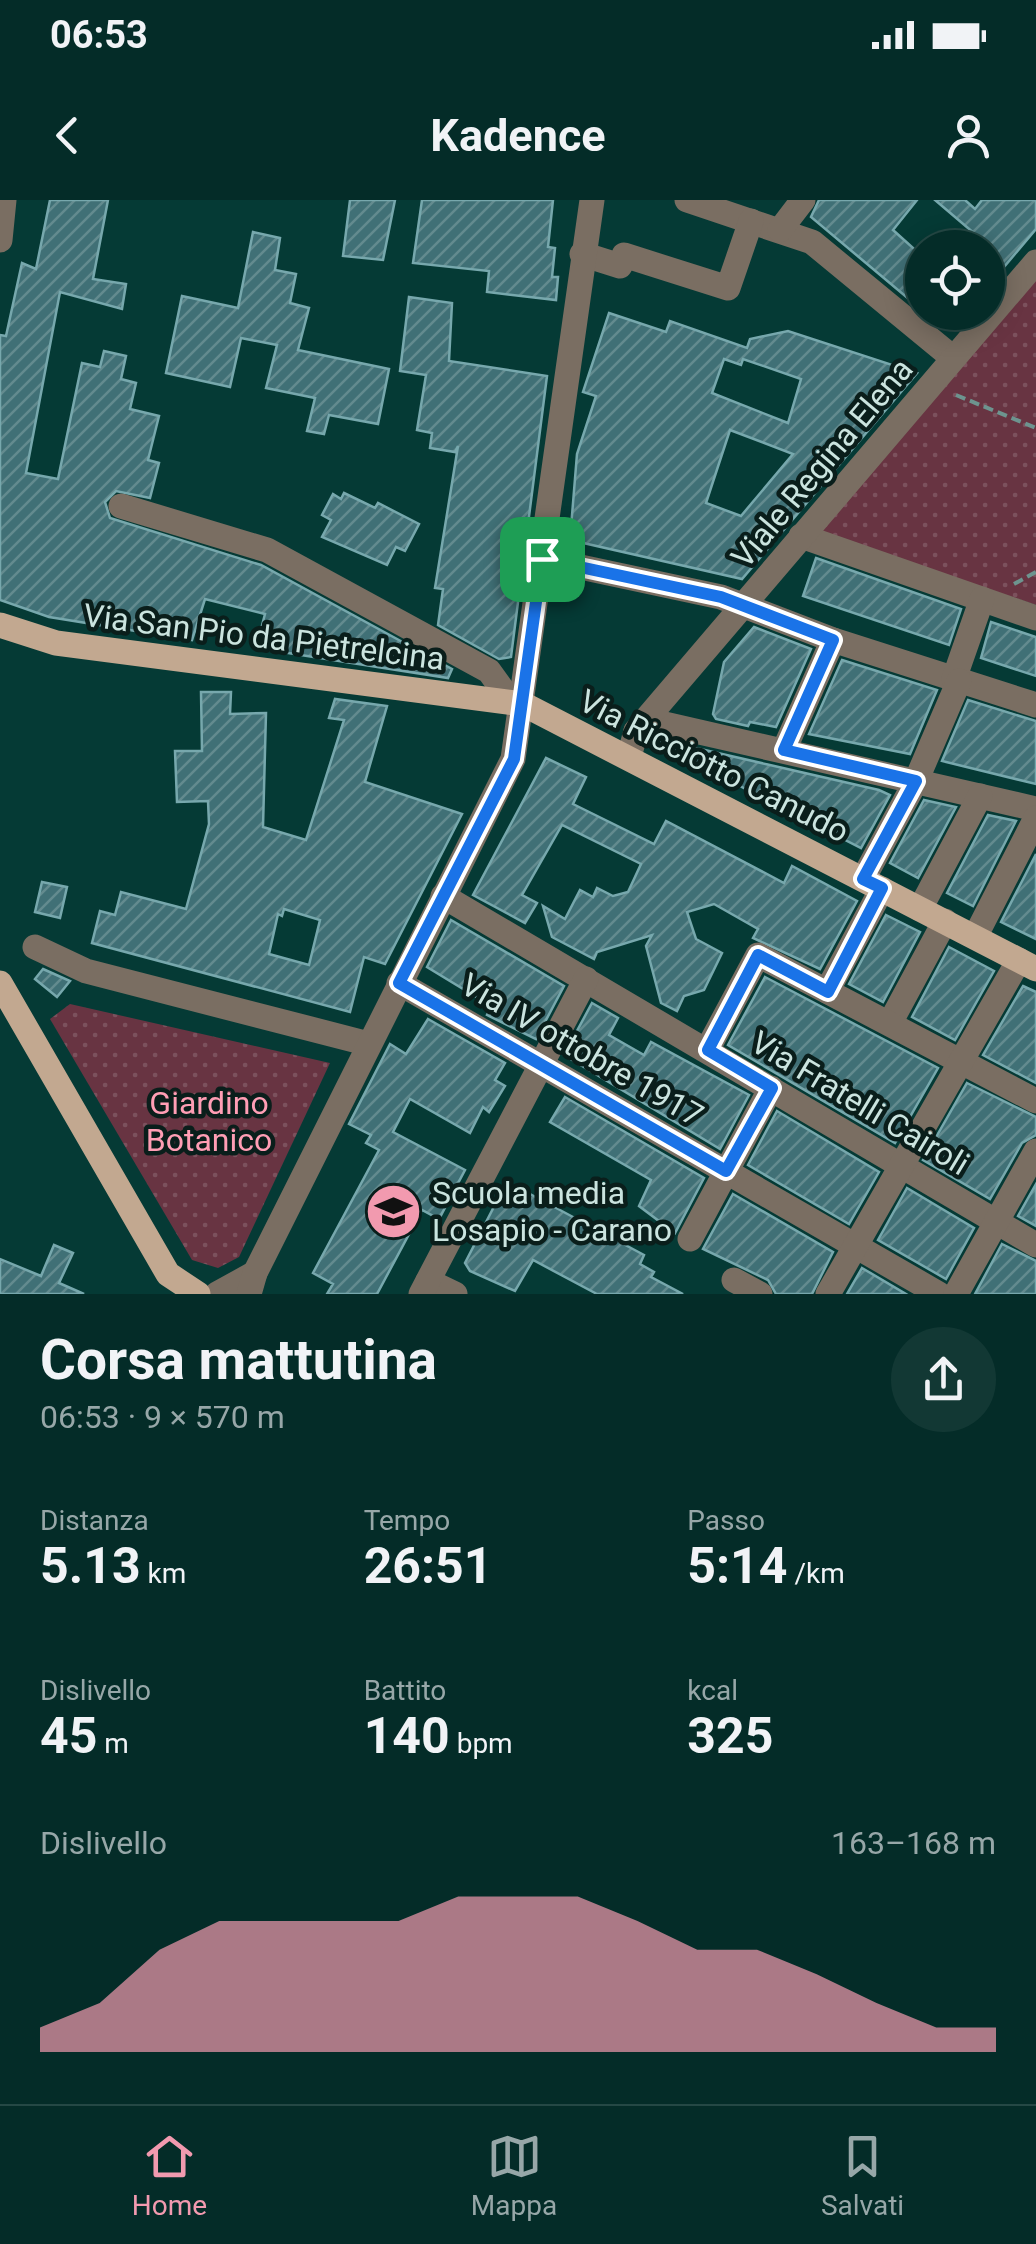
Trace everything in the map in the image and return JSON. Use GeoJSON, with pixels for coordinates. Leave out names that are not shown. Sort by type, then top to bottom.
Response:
{"type":"FeatureCollection","features":[{"type":"Feature","properties":{"kind":"main road","name":"Via San Pio da Pietrelcina"},"geometry":{"type":"LineString","coordinates":[[0,625],[56,643],[517,704]]}},
{"type":"Feature","properties":{"kind":"main road","name":"Via Ricciotto Canudo"},"geometry":{"type":"LineString","coordinates":[[517,704],[628,757],[975,937],[1029,959]]}},
{"type":"Feature","properties":{"kind":"main road"},"geometry":{"type":"LineString","coordinates":[[0,983],[183,1290]]}},
{"type":"Feature","properties":{"kind":"street"},"geometry":{"type":"LineString","coordinates":[[0,240],[4,200]]}},
{"type":"Feature","properties":{"kind":"street"},"geometry":{"type":"LineString","coordinates":[[217,1294],[252,1283],[399,983],[507,775],[542,559],[592,200]]}},
{"type":"Feature","properties":{"kind":"street"},"geometry":{"type":"LineString","coordinates":[[687,200],[812,242],[954,358]]}},
{"type":"Feature","properties":{"kind":"street"},"geometry":{"type":"LineString","coordinates":[[780,230],[803,200]]}},
{"type":"Feature","properties":{"kind":"street"},"geometry":{"type":"LineString","coordinates":[[582,254],[620,266],[624,255],[728,288],[750,221]]}},
{"type":"Feature","properties":{"kind":"street","name":"Viale Regina Elena"},"geometry":{"type":"LineString","coordinates":[[628,757],[636,731],[1036,262]]}},
{"type":"Feature","properties":{"kind":"street"},"geometry":{"type":"LineString","coordinates":[[121,506],[266,550],[490,671],[517,704]]}},
{"type":"Feature","properties":{"kind":"street"},"geometry":{"type":"LineString","coordinates":[[801,536],[1036,618]]}},
{"type":"Feature","properties":{"kind":"street"},"geometry":{"type":"LineString","coordinates":[[542,559],[721,597],[833,640],[1036,705]]}},
{"type":"Feature","properties":{"kind":"street"},"geometry":{"type":"LineString","coordinates":[[828,992],[956,680],[982,600]]}},
{"type":"Feature","properties":{"kind":"street"},"geometry":{"type":"LineString","coordinates":[[784,750],[833,640]]}},
{"type":"Feature","properties":{"kind":"street"},"geometry":{"type":"LineString","coordinates":[[636,731],[660,723],[1036,810]]}},
{"type":"Feature","properties":{"kind":"street"},"geometry":{"type":"LineString","coordinates":[[920,909],[980,796]]}},
{"type":"Feature","properties":{"kind":"street"},"geometry":{"type":"LineString","coordinates":[[975,937],[1036,818]]}},
{"type":"Feature","properties":{"kind":"street","name":"Via Fratelli Cairoli"},"geometry":{"type":"LineString","coordinates":[[444,896],[1036,1245]]}},
{"type":"Feature","properties":{"kind":"street"},"geometry":{"type":"LineString","coordinates":[[890,1024],[945,922]]}},
{"type":"Feature","properties":{"kind":"street"},"geometry":{"type":"LineString","coordinates":[[35,946],[86,972],[369,1044]]}},
{"type":"Feature","properties":{"kind":"street"},"geometry":{"type":"LineString","coordinates":[[708,1050],[758,955],[1036,1101]]}},
{"type":"Feature","properties":{"kind":"street"},"geometry":{"type":"LineString","coordinates":[[828,1294],[961,1062],[1029,959]]}},
{"type":"Feature","properties":{"kind":"street"},"geometry":{"type":"LineString","coordinates":[[455,1294],[424,1288],[586,979]]}},
{"type":"Feature","properties":{"kind":"street","name":"Via IV ottobre 1917"},"geometry":{"type":"LineString","coordinates":[[399,983],[939,1294]]}},
{"type":"Feature","properties":{"kind":"street"},"geometry":{"type":"LineString","coordinates":[[690,1240],[772,1088]]}},
{"type":"Feature","properties":{"kind":"street"},"geometry":{"type":"LineString","coordinates":[[956,1294],[1036,1151]]}},
{"type":"Feature","properties":{"kind":"street"},"geometry":{"type":"LineString","coordinates":[[734,1280],[760,1294]]}},
{"type":"Feature","properties":{"kind":"path"},"geometry":{"type":"LineString","coordinates":[[951,393],[1036,428]]}},
{"type":"Feature","properties":{"kind":"path"},"geometry":{"type":"LineString","coordinates":[[1021,594],[1006,590],[1036,572]]}},
{"type":"Feature","properties":{"kind":"green space"},"geometry":{"type":"Polygon","coordinates":[[[1036,280],[1036,605],[819,533],[993,330],[1005,330],[1005,316],[1036,280]]]}},
{"type":"Feature","properties":{"kind":"green space","name":"Giardino Botanico"},"geometry":{"type":"Polygon","coordinates":[[[70,1004],[330,1063],[239,1257],[218,1268],[192,1260],[50,1019],[70,1004]]]}},
{"type":"Feature","properties":{"kind":"building"},"geometry":{"type":"Polygon","coordinates":[[[50,200],[108,200],[93,279],[126,284],[122,309],[60,292],[26,473],[58,479],[82,363],[100,367],[104,351],[126,356],[121,379],[136,383],[130,409],[159,416],[148,460],[159,463],[150,498],[116,491],[105,502],[110,518],[261,565],[452,669],[448,678],[256,648],[265,614],[205,599],[192,640],[49,617],[0,600],[0,335],[6,336],[22,263],[36,269],[50,200]]]}},
{"type":"Feature","properties":{"kind":"building"},"geometry":{"type":"Polygon","coordinates":[[[350,200],[395,200],[383,260],[343,256],[350,200]]]}},
{"type":"Feature","properties":{"kind":"building"},"geometry":{"type":"Polygon","coordinates":[[[422,200],[553,200],[548,247],[555,248],[552,277],[558,277],[556,300],[487,292],[489,271],[413,263],[422,200]]]}},
{"type":"Feature","properties":{"kind":"building"},"geometry":{"type":"Polygon","coordinates":[[[819,200],[917,200],[893,230],[905,241],[905,296],[811,217],[819,200]]]}},
{"type":"Feature","properties":{"kind":"building"},"geometry":{"type":"Polygon","coordinates":[[[935,200],[965,200],[975,209],[982,200],[1036,200],[1036,229],[1005,266],[1005,230],[970,230],[935,200]]]}},
{"type":"Feature","properties":{"kind":"building"},"geometry":{"type":"Polygon","coordinates":[[[253,232],[280,238],[275,270],[296,274],[290,303],[309,308],[298,350],[389,369],[378,424],[329,415],[324,434],[307,431],[315,398],[266,388],[277,345],[241,338],[230,387],[166,373],[182,296],[238,308],[253,232]]]}},
{"type":"Feature","properties":{"kind":"building"},"geometry":{"type":"Polygon","coordinates":[[[409,297],[452,303],[449,361],[547,376],[511,657],[499,659],[438,625],[443,589],[435,588],[458,446],[455,452],[430,448],[432,433],[417,430],[426,375],[400,371],[409,297]]]}},
{"type":"Feature","properties":{"kind":"building"},"geometry":{"type":"Polygon","coordinates":[[[609,313],[666,332],[670,321],[747,348],[750,339],[788,331],[917,373],[742,579],[570,540],[577,454],[596,396],[583,392],[609,313]],[[724,359],[712,393],[788,423],[801,379],[743,359],[741,365],[724,359]],[[730,430],[706,503],[741,516],[793,454],[730,430]]]}},
{"type":"Feature","properties":{"kind":"building"},"geometry":{"type":"Polygon","coordinates":[[[344,493],[375,508],[378,503],[419,524],[405,551],[396,547],[387,565],[322,537],[331,520],[322,515],[333,494],[341,499],[344,493]]]}},
{"type":"Feature","properties":{"kind":"building"},"geometry":{"type":"Polygon","coordinates":[[[816,558],[961,609],[949,645],[803,596],[816,558]]]}},
{"type":"Feature","properties":{"kind":"building"},"geometry":{"type":"Polygon","coordinates":[[[991,622],[1036,637],[1036,676],[981,658],[991,622]]]}},
{"type":"Feature","properties":{"kind":"building"},"geometry":{"type":"Polygon","coordinates":[[[754,627],[811,649],[776,727],[750,722],[748,726],[716,719],[713,714],[724,662],[754,627]]]}},
{"type":"Feature","properties":{"kind":"building"},"geometry":{"type":"Polygon","coordinates":[[[842,660],[937,690],[910,754],[809,734],[842,660]]]}},
{"type":"Feature","properties":{"kind":"building"},"geometry":{"type":"Polygon","coordinates":[[[201,692],[231,692],[230,714],[266,713],[263,827],[306,840],[344,720],[329,718],[335,699],[387,706],[365,782],[462,814],[385,964],[364,957],[350,1012],[92,943],[100,911],[115,915],[121,892],[186,909],[209,824],[208,801],[177,802],[175,751],[202,751],[201,692]],[[284,909],[282,916],[278,914],[269,954],[309,965],[320,920],[284,909]]]}},
{"type":"Feature","properties":{"kind":"building"},"geometry":{"type":"Polygon","coordinates":[[[968,700],[1036,721],[1036,784],[942,761],[968,700]]]}},
{"type":"Feature","properties":{"kind":"building"},"geometry":{"type":"Polygon","coordinates":[[[661,740],[890,795],[861,848],[654,742],[661,740]]]}},
{"type":"Feature","properties":{"kind":"building"},"geometry":{"type":"Polygon","coordinates":[[[546,758],[586,777],[573,804],[654,844],[666,821],[784,883],[792,866],[857,901],[820,969],[753,938],[758,929],[714,904],[687,912],[696,939],[722,953],[704,990],[684,996],[677,1011],[661,1003],[646,946],[652,935],[597,952],[594,959],[552,937],[543,906],[565,919],[580,890],[593,897],[597,888],[613,896],[628,892],[641,864],[562,825],[522,895],[537,903],[525,923],[473,895],[546,758]]]}},
{"type":"Feature","properties":{"kind":"building"},"geometry":{"type":"Polygon","coordinates":[[[924,800],[956,807],[918,878],[890,863],[924,800]]]}},
{"type":"Feature","properties":{"kind":"building"},"geometry":{"type":"Polygon","coordinates":[[[988,815],[1016,821],[973,906],[947,893],[988,815]]]}},
{"type":"Feature","properties":{"kind":"building"},"geometry":{"type":"Polygon","coordinates":[[[1036,854],[1036,939],[1001,922],[1036,854]]]}},
{"type":"Feature","properties":{"kind":"building"},"geometry":{"type":"Polygon","coordinates":[[[42,882],[67,887],[60,918],[35,912],[42,882]]]}},
{"type":"Feature","properties":{"kind":"building"},"geometry":{"type":"Polygon","coordinates":[[[886,915],[920,932],[883,1002],[849,984],[886,915]]]}},
{"type":"Feature","properties":{"kind":"building"},"geometry":{"type":"Polygon","coordinates":[[[451,920],[564,986],[536,1039],[487,1015],[491,1006],[427,967],[451,920]]]}},
{"type":"Feature","properties":{"kind":"building"},"geometry":{"type":"Polygon","coordinates":[[[949,947],[994,971],[955,1040],[912,1017],[949,947]]]}},
{"type":"Feature","properties":{"kind":"building"},"geometry":{"type":"Polygon","coordinates":[[[43,969],[70,981],[57,997],[35,979],[43,969]]]}},
{"type":"Feature","properties":{"kind":"building"},"geometry":{"type":"Polygon","coordinates":[[[765,977],[938,1068],[895,1143],[728,1045],[765,977]]]}},
{"type":"Feature","properties":{"kind":"building"},"geometry":{"type":"Polygon","coordinates":[[[1023,986],[1036,992],[1036,1083],[983,1055],[1023,986]]]}},
{"type":"Feature","properties":{"kind":"building"},"geometry":{"type":"Polygon","coordinates":[[[592,1003],[618,1018],[609,1035],[644,1055],[651,1042],[749,1095],[720,1149],[564,1055],[592,1003]]]}},
{"type":"Feature","properties":{"kind":"building"},"geometry":{"type":"Polygon","coordinates":[[[428,1019],[505,1063],[495,1080],[505,1086],[489,1112],[483,1107],[470,1133],[410,1099],[393,1132],[465,1170],[439,1219],[422,1210],[377,1294],[327,1294],[333,1284],[313,1273],[379,1150],[366,1143],[371,1135],[349,1124],[390,1044],[406,1054],[428,1019]]]}},
{"type":"Feature","properties":{"kind":"building"},"geometry":{"type":"Polygon","coordinates":[[[967,1083],[1036,1117],[1036,1135],[1022,1143],[990,1199],[923,1160],[967,1083]]]}},
{"type":"Feature","properties":{"kind":"building"},"geometry":{"type":"Polygon","coordinates":[[[565,1097],[704,1178],[675,1233],[639,1206],[651,1180],[550,1122],[565,1097]]]}},
{"type":"Feature","properties":{"kind":"building"},"geometry":{"type":"Polygon","coordinates":[[[777,1111],[879,1172],[849,1224],[748,1165],[777,1111]]]}},
{"type":"Feature","properties":{"kind":"building"},"geometry":{"type":"Polygon","coordinates":[[[1036,1184],[1036,1226],[1018,1216],[1036,1184]]]}},
{"type":"Feature","properties":{"kind":"building"},"geometry":{"type":"Polygon","coordinates":[[[907,1188],[974,1228],[946,1279],[878,1240],[907,1188]]]}},
{"type":"Feature","properties":{"kind":"building"},"geometry":{"type":"Polygon","coordinates":[[[530,1194],[644,1255],[640,1264],[654,1272],[651,1277],[683,1294],[597,1294],[533,1260],[515,1291],[470,1271],[465,1263],[500,1195],[508,1200],[511,1195],[525,1203],[530,1194]]]}},
{"type":"Feature","properties":{"kind":"building"},"geometry":{"type":"Polygon","coordinates":[[[733,1194],[833,1252],[812,1294],[776,1294],[768,1280],[703,1249],[733,1194]]]}},
{"type":"Feature","properties":{"kind":"building"},"geometry":{"type":"Polygon","coordinates":[[[1002,1244],[1036,1261],[1036,1294],[975,1294],[1002,1244]]]}},
{"type":"Feature","properties":{"kind":"building"},"geometry":{"type":"Polygon","coordinates":[[[54,1245],[73,1253],[59,1283],[84,1294],[0,1294],[0,1259],[41,1276],[54,1245]]]}},
{"type":"Feature","properties":{"kind":"building"},"geometry":{"type":"Polygon","coordinates":[[[862,1268],[906,1294],[847,1294],[862,1268]]]}},
{"type":"Feature","properties":{"kind":"place","name":"Scuola media Losapio - Carano"},"geometry":{"type":"Point","coordinates":[393,1211]}},
{"type":"Feature","properties":{"kind":"route"},"geometry":{"type":"LineString","coordinates":[[542,559],[721,597],[833,640],[784,750],[916,781],[863,879],[882,888],[828,992],[758,955],[708,1050],[772,1088],[726,1171],[399,983],[514,759],[542,559]]}}]}
